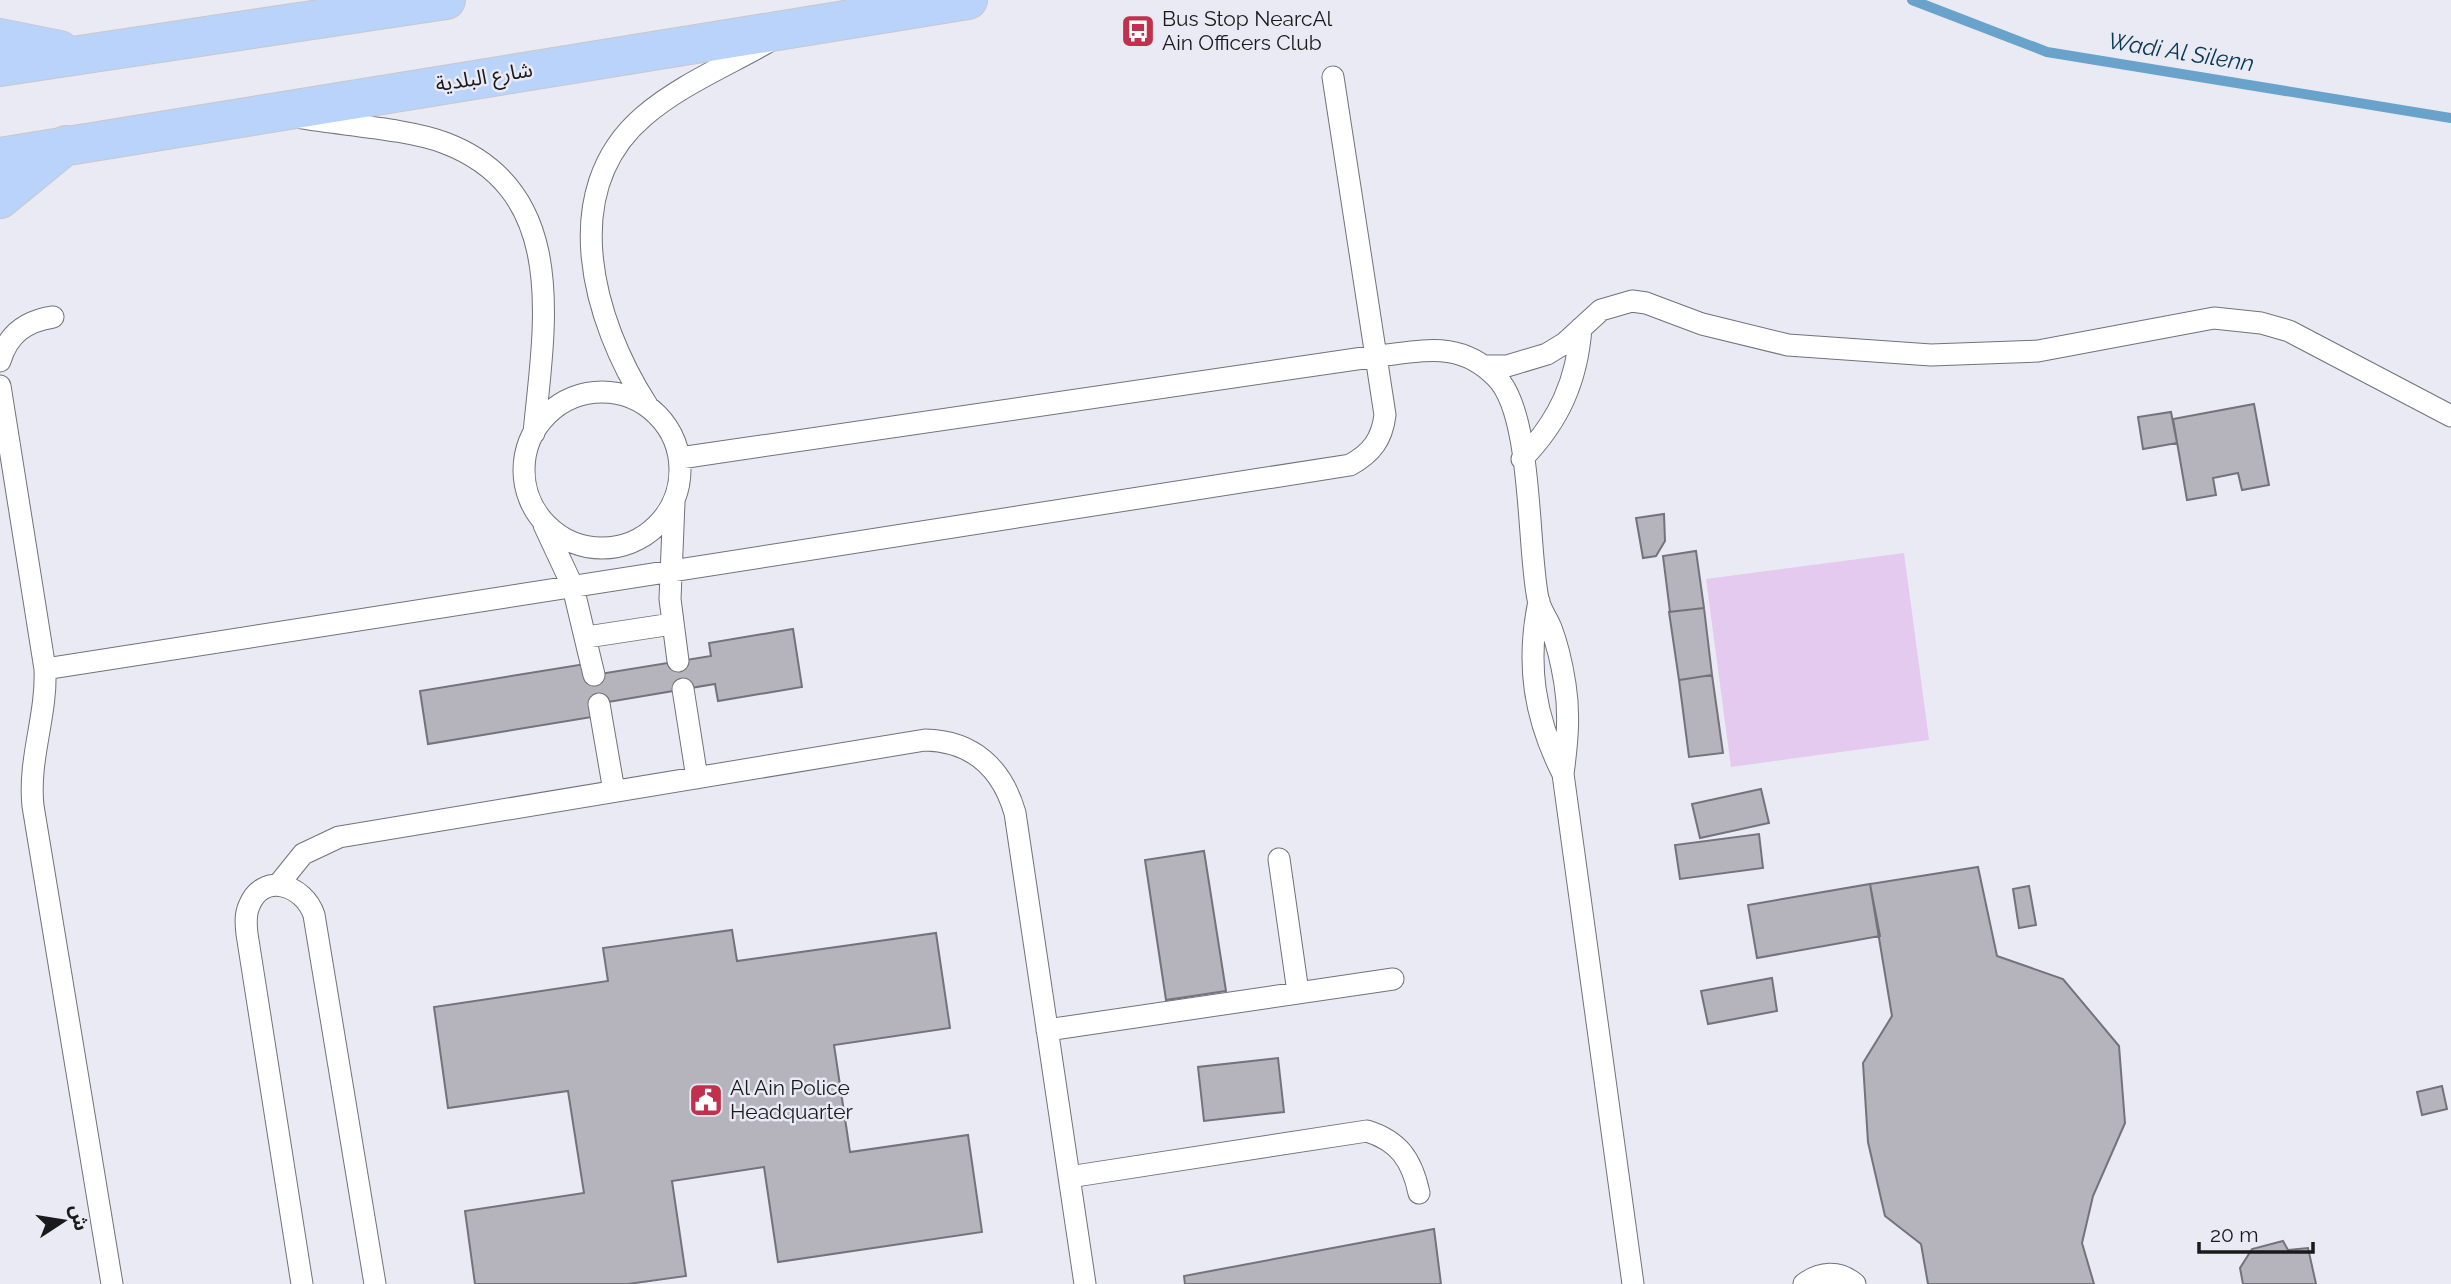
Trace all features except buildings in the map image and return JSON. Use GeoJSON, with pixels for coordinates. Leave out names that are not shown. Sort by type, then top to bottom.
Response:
{"type":"FeatureCollection","features":[{"type":"Feature","properties":{"kind":"main road"},"geometry":{"type":"LineString","coordinates":[[0,67],[446,0]]}},
{"type":"Feature","properties":{"kind":"main road","name":"شارع البلدية"},"geometry":{"type":"LineString","coordinates":[[0,157],[67,144],[968,0]]}},
{"type":"Feature","properties":{"kind":"main road"},"geometry":{"type":"LineString","coordinates":[[0,38],[89,55]]}},
{"type":"Feature","properties":{"kind":"main road"},"geometry":{"type":"LineString","coordinates":[[0,199],[67,144]]}},
{"type":"Feature","properties":{"kind":"lane"},"geometry":{"type":"LineString","coordinates":[[678,661],[672,624],[670,572],[680,458],[674,438],[663,421],[648,406],[615,348],[596,286],[591,227],[593,200],[601,174],[627,132],[645,115],[792,28]]}},
{"type":"Feature","properties":{"kind":"lane"},"geometry":{"type":"LineString","coordinates":[[45,669],[1350,465],[1376,445],[1383,431],[1385,415],[1333,77]]}},
{"type":"Feature","properties":{"kind":"lane"},"geometry":{"type":"LineString","coordinates":[[266,112],[442,142],[483,162],[516,196],[536,240],[544,288],[545,315],[534,433]]}},
{"type":"Feature","properties":{"kind":"lane"},"geometry":{"type":"LineString","coordinates":[[1485,366],[1527,362],[1556,349],[1601,310],[1632,301],[1746,337],[1788,345],[1931,355],[1989,355],[2085,343],[2190,320],[2238,319],[2289,331],[2451,416]]}},
{"type":"Feature","properties":{"kind":"lane"},"geometry":{"type":"LineString","coordinates":[[0,361],[9,341],[18,331],[40,318],[53,317]]}},
{"type":"Feature","properties":{"kind":"lane"},"geometry":{"type":"LineString","coordinates":[[1522,459],[1539,442],[1566,400],[1574,377],[1581,328]]}},
{"type":"Feature","properties":{"kind":"lane"},"geometry":{"type":"LineString","coordinates":[[680,458],[1377,356],[1449,349],[1468,355],[1499,379],[1510,396],[1516,415],[1538,601],[1531,660],[1533,690],[1539,719],[1563,774]]}},
{"type":"Feature","properties":{"kind":"lane"},"geometry":{"type":"LineString","coordinates":[[0,386],[45,669],[45,706],[32,762],[31,784],[113,1284]]}},
{"type":"Feature","properties":{"kind":"lane"},"geometry":{"type":"LineString","coordinates":[[594,675],[573,587],[529,498],[524,476],[526,454],[534,433],[546,415],[564,401],[584,393],[607,392],[629,396],[648,406]]}},
{"type":"Feature","properties":{"kind":"lane"},"geometry":{"type":"LineString","coordinates":[[540,518],[557,534],[578,544],[601,548],[624,545],[646,535],[663,519],[675,499]]}},
{"type":"Feature","properties":{"kind":"lane"},"geometry":{"type":"LineString","coordinates":[[1538,601],[1557,646],[1565,685],[1567,735],[1563,774],[1633,1284]]}},
{"type":"Feature","properties":{"kind":"lane"},"geometry":{"type":"LineString","coordinates":[[587,637],[672,624]]}},
{"type":"Feature","properties":{"kind":"lane"},"geometry":{"type":"LineString","coordinates":[[683,689],[697,778]]}},
{"type":"Feature","properties":{"kind":"lane"},"geometry":{"type":"LineString","coordinates":[[599,704],[614,791]]}},
{"type":"Feature","properties":{"kind":"lane"},"geometry":{"type":"LineString","coordinates":[[302,1284],[247,934],[248,906],[255,896],[278,886],[303,855],[339,837],[925,740],[950,742],[973,751],[1001,778],[1014,813],[1085,1284]]}},
{"type":"Feature","properties":{"kind":"lane"},"geometry":{"type":"LineString","coordinates":[[1279,859],[1298,992]]}},
{"type":"Feature","properties":{"kind":"lane"},"geometry":{"type":"LineString","coordinates":[[278,886],[291,887],[302,893],[314,915],[375,1284]]}},
{"type":"Feature","properties":{"kind":"lane"},"geometry":{"type":"LineString","coordinates":[[1047,1030],[1392,979]]}},
{"type":"Feature","properties":{"kind":"lane"},"geometry":{"type":"LineString","coordinates":[[1069,1177],[1349,1131],[1367,1131],[1397,1145],[1408,1158],[1419,1193]]}},
{"type":"Feature","properties":{"kind":"lane"},"geometry":{"type":"LineString","coordinates":[[1804,1284],[1825,1274],[1839,1275],[1855,1284]]}},
{"type":"Feature","properties":{"kind":"shaded area"},"geometry":{"type":"Polygon","coordinates":[[[1904,553],[1929,740],[1731,767],[1706,579],[1904,553]]]}},
{"type":"Feature","properties":{"kind":"waterway","name":"Wadi Al Silenn"},"geometry":{"type":"LineString","coordinates":[[1912,0],[2047,52],[2451,118]]}},
{"type":"Feature","properties":{"kind":"place","name":"Bus Stop NearcAl Ain Officers Club"},"geometry":{"type":"Point","coordinates":[1138,31]}},
{"type":"Feature","properties":{"kind":"place","name":"Al Ain Police Headquarter"},"geometry":{"type":"Point","coordinates":[706,1100]}}]}
